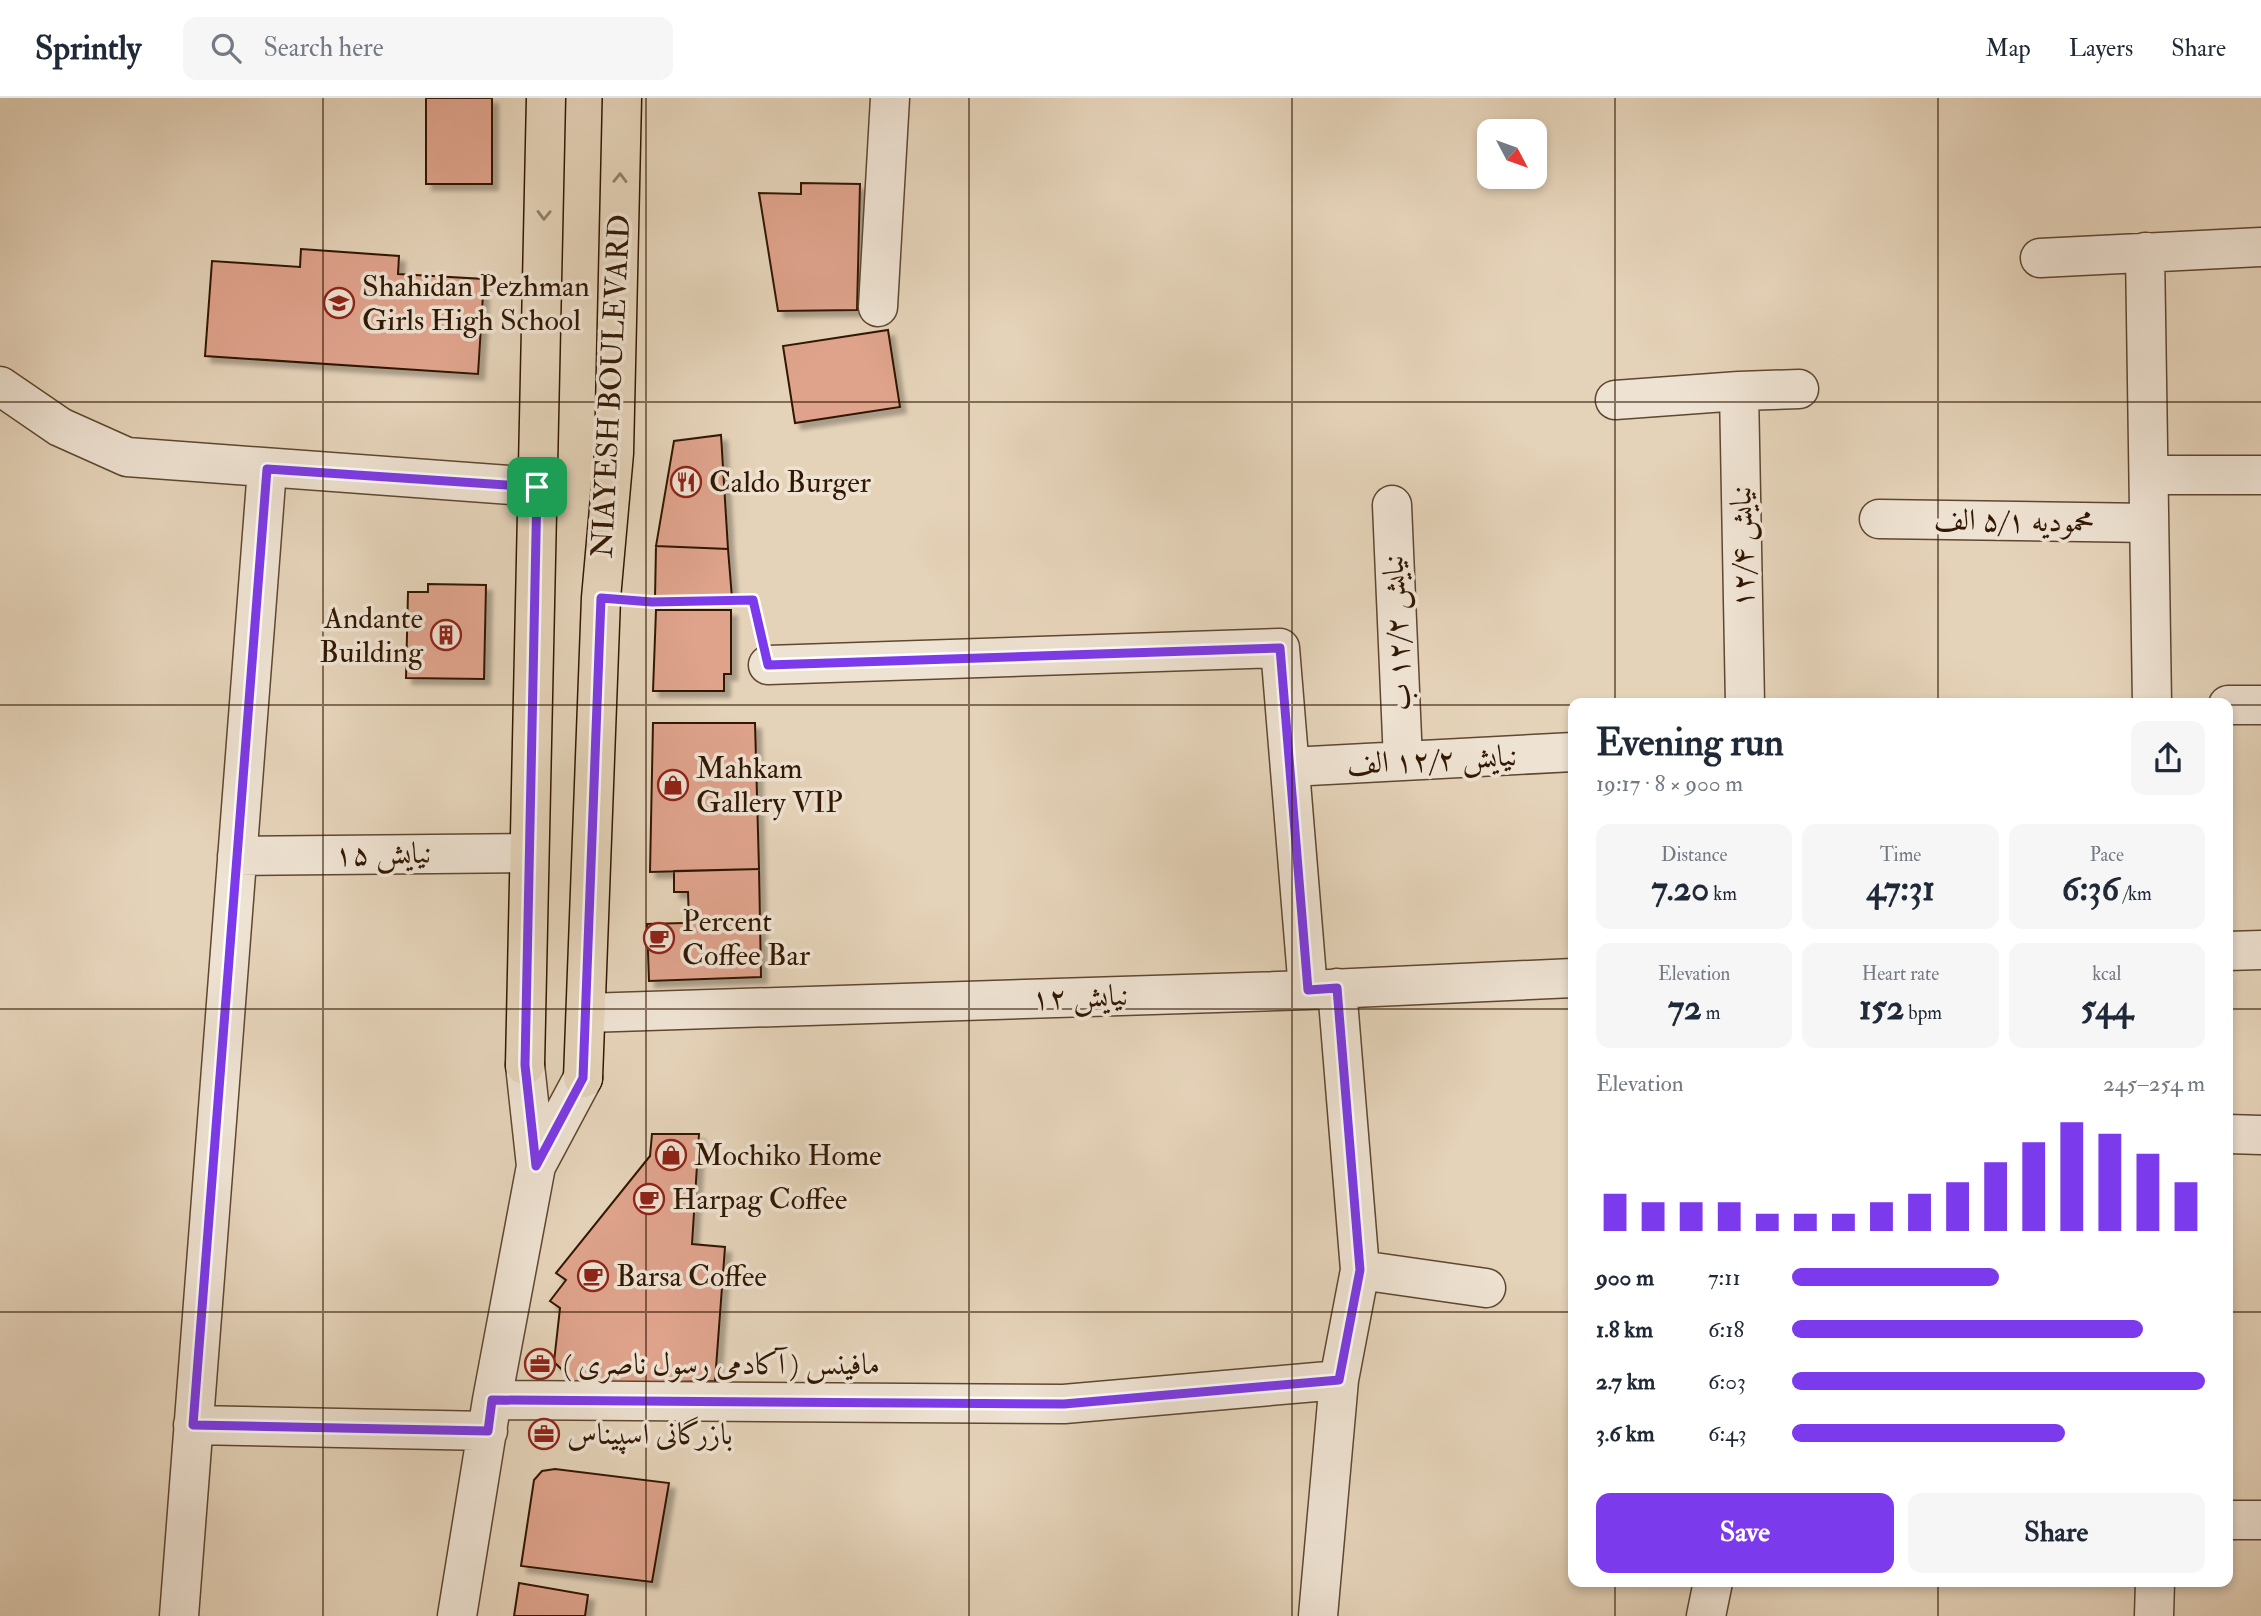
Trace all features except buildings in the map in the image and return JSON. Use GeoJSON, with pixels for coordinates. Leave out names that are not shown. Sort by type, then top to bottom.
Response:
{"type":"FeatureCollection","features":[{"type":"Feature","properties":{"kind":"main road","name":"NIAYESH BOULEVARD"},"geometry":{"type":"LineString","coordinates":[[525,1065],[546,98]]}},
{"type":"Feature","properties":{"kind":"main road","name":"NIAYESH BOULEVARD"},"geometry":{"type":"LineString","coordinates":[[583,1078],[601,598],[614,453],[622,98]]}},
{"type":"Feature","properties":{"kind":"street"},"geometry":{"type":"LineString","coordinates":[[878,307],[890,98]]}},
{"type":"Feature","properties":{"kind":"street"},"geometry":{"type":"LineString","coordinates":[[2040,258],[2261,247]]}},
{"type":"Feature","properties":{"kind":"street"},"geometry":{"type":"LineString","coordinates":[[2146,252],[2152,698]]}},
{"type":"Feature","properties":{"kind":"street"},"geometry":{"type":"LineString","coordinates":[[0,386],[60,427],[127,457],[537,487]]}},
{"type":"Feature","properties":{"kind":"street"},"geometry":{"type":"LineString","coordinates":[[1615,400],[1799,389]]}},
{"type":"Feature","properties":{"kind":"street","name":"۱۲/۴ نیایش"},"geometry":{"type":"LineString","coordinates":[[1739,391],[1745,698]]}},
{"type":"Feature","properties":{"kind":"street"},"geometry":{"type":"LineString","coordinates":[[179,1616],[267,469]]}},
{"type":"Feature","properties":{"kind":"street"},"geometry":{"type":"LineString","coordinates":[[2149,475],[2261,475]]}},
{"type":"Feature","properties":{"kind":"street","name":"نیایش ۱۲/۲ ب"},"geometry":{"type":"LineString","coordinates":[[1392,505],[1403,761]]}},
{"type":"Feature","properties":{"kind":"street","name":"محمودیه ۵/۱ الف"},"geometry":{"type":"LineString","coordinates":[[1879,519],[2149,523]]}},
{"type":"Feature","properties":{"kind":"street"},"geometry":{"type":"LineString","coordinates":[[768,665],[1280,648],[1290,767],[1360,1270],[1339,1380],[1318,1616]]}},
{"type":"Feature","properties":{"kind":"street"},"geometry":{"type":"LineString","coordinates":[[2233,705],[2261,705]]}},
{"type":"Feature","properties":{"kind":"street","name":"نیایش ۱۲/۲ الف"},"geometry":{"type":"LineString","coordinates":[[1290,767],[1568,752]]}},
{"type":"Feature","properties":{"kind":"street","name":"۱۵ نیایش"},"geometry":{"type":"LineString","coordinates":[[237,856],[529,853]]}},
{"type":"Feature","properties":{"kind":"street"},"geometry":{"type":"LineString","coordinates":[[2233,951],[2261,950]]}},
{"type":"Feature","properties":{"kind":"street","name":"نیایش ۱۲"},"geometry":{"type":"LineString","coordinates":[[586,1013],[1323,989],[1568,978]]}},
{"type":"Feature","properties":{"kind":"street","name":"NIAYESH BOULEVARD"},"geometry":{"type":"LineString","coordinates":[[457,1616],[490,1415],[536,1166],[525,1065]]}},
{"type":"Feature","properties":{"kind":"street","name":"NIAYESH BOULEVARD"},"geometry":{"type":"LineString","coordinates":[[536,1166],[583,1078]]}},
{"type":"Feature","properties":{"kind":"street"},"geometry":{"type":"LineString","coordinates":[[2233,1134],[2261,1135]]}},
{"type":"Feature","properties":{"kind":"street"},"geometry":{"type":"LineString","coordinates":[[1360,1270],[1486,1288]]}},
{"type":"Feature","properties":{"kind":"street"},"geometry":{"type":"LineString","coordinates":[[193,1425],[490,1415],[1064,1404],[1339,1380]]}},
{"type":"Feature","properties":{"kind":"street"},"geometry":{"type":"LineString","coordinates":[[2233,1520],[2261,1520]]}},
{"type":"Feature","properties":{"kind":"street"},"geometry":{"type":"LineString","coordinates":[[1706,1616],[1712,1587]]}},
{"type":"Feature","properties":{"kind":"street"},"geometry":{"type":"LineString","coordinates":[[2154,1616],[2155,1587]]}},
{"type":"Feature","properties":{"kind":"path"},"geometry":{"type":"LineString","coordinates":[[601,598],[652,602],[753,600],[768,665]]}},
{"type":"Feature","properties":{"kind":"place","name":"Shahidan Pezhman Girls High School"},"geometry":{"type":"Point","coordinates":[339,303]}},
{"type":"Feature","properties":{"kind":"place","name":"Caldo Burger"},"geometry":{"type":"Point","coordinates":[686,482]}},
{"type":"Feature","properties":{"kind":"place","name":"Andante Building"},"geometry":{"type":"Point","coordinates":[446,635]}},
{"type":"Feature","properties":{"kind":"place","name":"Mahkam Gallery VIP"},"geometry":{"type":"Point","coordinates":[673,785]}},
{"type":"Feature","properties":{"kind":"place","name":"Percent Coffee Bar"},"geometry":{"type":"Point","coordinates":[659,938]}},
{"type":"Feature","properties":{"kind":"place","name":"Mochiko Home"},"geometry":{"type":"Point","coordinates":[671,1155]}},
{"type":"Feature","properties":{"kind":"place","name":"Harpag Coffee"},"geometry":{"type":"Point","coordinates":[649,1199]}},
{"type":"Feature","properties":{"kind":"place","name":"Barsa Coffee"},"geometry":{"type":"Point","coordinates":[593,1276]}},
{"type":"Feature","properties":{"kind":"place","name":"مافینس ( آکادمی رسول ناصری )"},"geometry":{"type":"Point","coordinates":[540,1364]}},
{"type":"Feature","properties":{"kind":"place","name":"بازرگانی اسپیناس"},"geometry":{"type":"Point","coordinates":[544,1434]}},
{"type":"Feature","properties":{"kind":"route"},"geometry":{"type":"LineString","coordinates":[[267,469],[537,487],[525,1065],[536,1166],[583,1078],[601,598],[652,602],[753,600],[768,665],[1280,648],[1308,990],[1337,988],[1360,1270],[1339,1380],[1064,1404],[492,1400],[488,1431],[193,1425],[267,469]]}}]}
